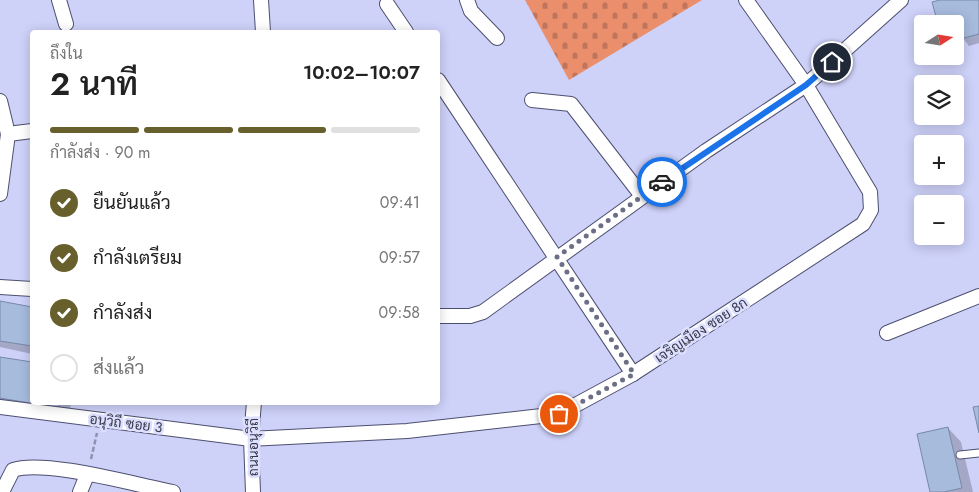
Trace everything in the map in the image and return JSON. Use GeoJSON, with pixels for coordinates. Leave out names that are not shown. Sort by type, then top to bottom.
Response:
{"type":"FeatureCollection","features":[{"type":"Feature","properties":{"kind":"street"},"geometry":{"type":"LineString","coordinates":[[59,0],[66,24]]}},
{"type":"Feature","properties":{"kind":"street"},"geometry":{"type":"LineString","coordinates":[[261,0],[262,30]]}},
{"type":"Feature","properties":{"kind":"street"},"geometry":{"type":"LineString","coordinates":[[467,0],[471,11],[497,38]]}},
{"type":"Feature","properties":{"kind":"street","name":"เจริญเมือง ซอย 8ก"},"geometry":{"type":"LineString","coordinates":[[251,439],[406,430],[559,414],[634,374],[863,224],[871,210],[870,192],[806,85],[746,0]]}},
{"type":"Feature","properties":{"kind":"street"},"geometry":{"type":"LineString","coordinates":[[440,316],[470,316],[483,312],[642,196],[806,85],[901,0]]}},
{"type":"Feature","properties":{"kind":"street"},"geometry":{"type":"LineString","coordinates":[[387,4],[405,30]]}},
{"type":"Feature","properties":{"kind":"street"},"geometry":{"type":"LineString","coordinates":[[440,83],[634,374]]}},
{"type":"Feature","properties":{"kind":"street"},"geometry":{"type":"LineString","coordinates":[[532,100],[571,104],[642,196]]}},
{"type":"Feature","properties":{"kind":"street"},"geometry":{"type":"LineString","coordinates":[[0,101],[8,134],[0,194]]}},
{"type":"Feature","properties":{"kind":"street"},"geometry":{"type":"LineString","coordinates":[[8,134],[30,131]]}},
{"type":"Feature","properties":{"kind":"street"},"geometry":{"type":"LineString","coordinates":[[0,287],[30,289]]}},
{"type":"Feature","properties":{"kind":"street"},"geometry":{"type":"LineString","coordinates":[[887,333],[979,296]]}},
{"type":"Feature","properties":{"kind":"street","name":"ถนนอนุวิถี"},"geometry":{"type":"LineString","coordinates":[[253,492],[251,439],[254,405]]}},
{"type":"Feature","properties":{"kind":"street","name":"อนุวิถี ซอย 3"},"geometry":{"type":"LineString","coordinates":[[0,407],[251,439]]}},
{"type":"Feature","properties":{"kind":"street"},"geometry":{"type":"LineString","coordinates":[[2,492],[13,470],[24,466],[87,475],[173,492]]}},
{"type":"Feature","properties":{"kind":"street"},"geometry":{"type":"LineString","coordinates":[[80,492],[87,475]]}},
{"type":"Feature","properties":{"kind":"lane"},"geometry":{"type":"LineString","coordinates":[[960,455],[979,453]]}},
{"type":"Feature","properties":{"kind":"path"},"geometry":{"type":"LineString","coordinates":[[87,475],[101,420]]}},
{"type":"Feature","properties":{"kind":"green space"},"geometry":{"type":"Polygon","coordinates":[[[525,0],[702,0],[569,80],[525,0]]]}},
{"type":"Feature","properties":{"kind":"building"},"geometry":{"type":"Polygon","coordinates":[[[940,0],[979,0],[979,34],[964,38],[964,15],[936,15],[932,2],[940,0]]]}},
{"type":"Feature","properties":{"kind":"building"},"geometry":{"type":"Polygon","coordinates":[[[0,301],[30,307],[30,346],[0,341],[0,301]]]}},
{"type":"Feature","properties":{"kind":"building"},"geometry":{"type":"Polygon","coordinates":[[[0,357],[30,362],[30,403],[0,398],[0,357]]]}},
{"type":"Feature","properties":{"kind":"building"},"geometry":{"type":"Polygon","coordinates":[[[41,405],[60,405],[59,408],[41,405]]]}},
{"type":"Feature","properties":{"kind":"building"},"geometry":{"type":"Polygon","coordinates":[[[979,406],[979,433],[973,407],[979,406]]]}},
{"type":"Feature","properties":{"kind":"building"},"geometry":{"type":"Polygon","coordinates":[[[948,427],[962,488],[944,492],[930,492],[917,434],[948,427]]]}},
{"type":"Feature","properties":{"kind":"way so far"},"geometry":{"type":"LineString","coordinates":[[559,414],[634,374],[557,257],[662,182]]}},
{"type":"Feature","properties":{"kind":"route"},"geometry":{"type":"LineString","coordinates":[[662,182],[806,85],[832,62]]}}]}
